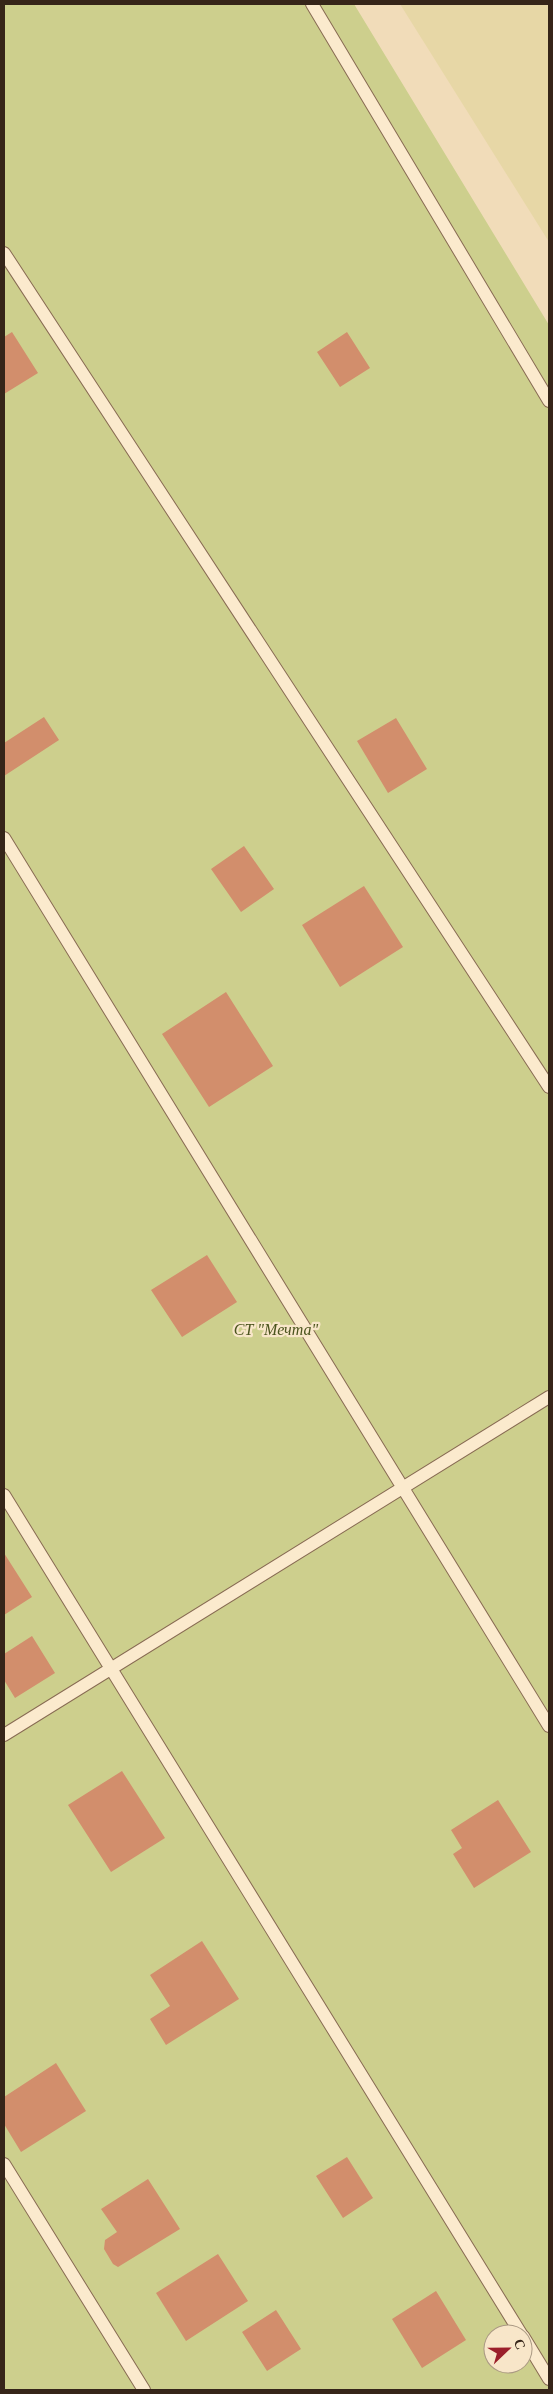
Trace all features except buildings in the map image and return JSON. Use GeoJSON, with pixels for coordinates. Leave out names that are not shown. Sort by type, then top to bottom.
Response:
{"type":"FeatureCollection","features":[{"type":"Feature","properties":{"kind":"lane"},"geometry":{"type":"LineString","coordinates":[[312,4],[549,401]]}},
{"type":"Feature","properties":{"kind":"lane"},"geometry":{"type":"LineString","coordinates":[[4,253],[549,1087]]}},
{"type":"Feature","properties":{"kind":"lane"},"geometry":{"type":"LineString","coordinates":[[4,838],[549,1726]]}},
{"type":"Feature","properties":{"kind":"lane"},"geometry":{"type":"LineString","coordinates":[[4,1735],[549,1397]]}},
{"type":"Feature","properties":{"kind":"lane"},"geometry":{"type":"LineString","coordinates":[[4,1495],[515,2324]]}},
{"type":"Feature","properties":{"kind":"lane"},"geometry":{"type":"LineString","coordinates":[[4,2164],[144,2390]]}},
{"type":"Feature","properties":{"kind":"lane"},"geometry":{"type":"LineString","coordinates":[[533,2353],[549,2379]]}},
{"type":"Feature","properties":{"kind":"shaded area"},"geometry":{"type":"Polygon","coordinates":[[[400,4],[549,4],[549,242],[400,4]]]}},
{"type":"Feature","properties":{"kind":"green space","name":"СТ \"Мечта\""},"geometry":{"type":"Polygon","coordinates":[[[4,4],[354,4],[549,325],[549,2390],[4,2390],[4,4]]]}}]}
